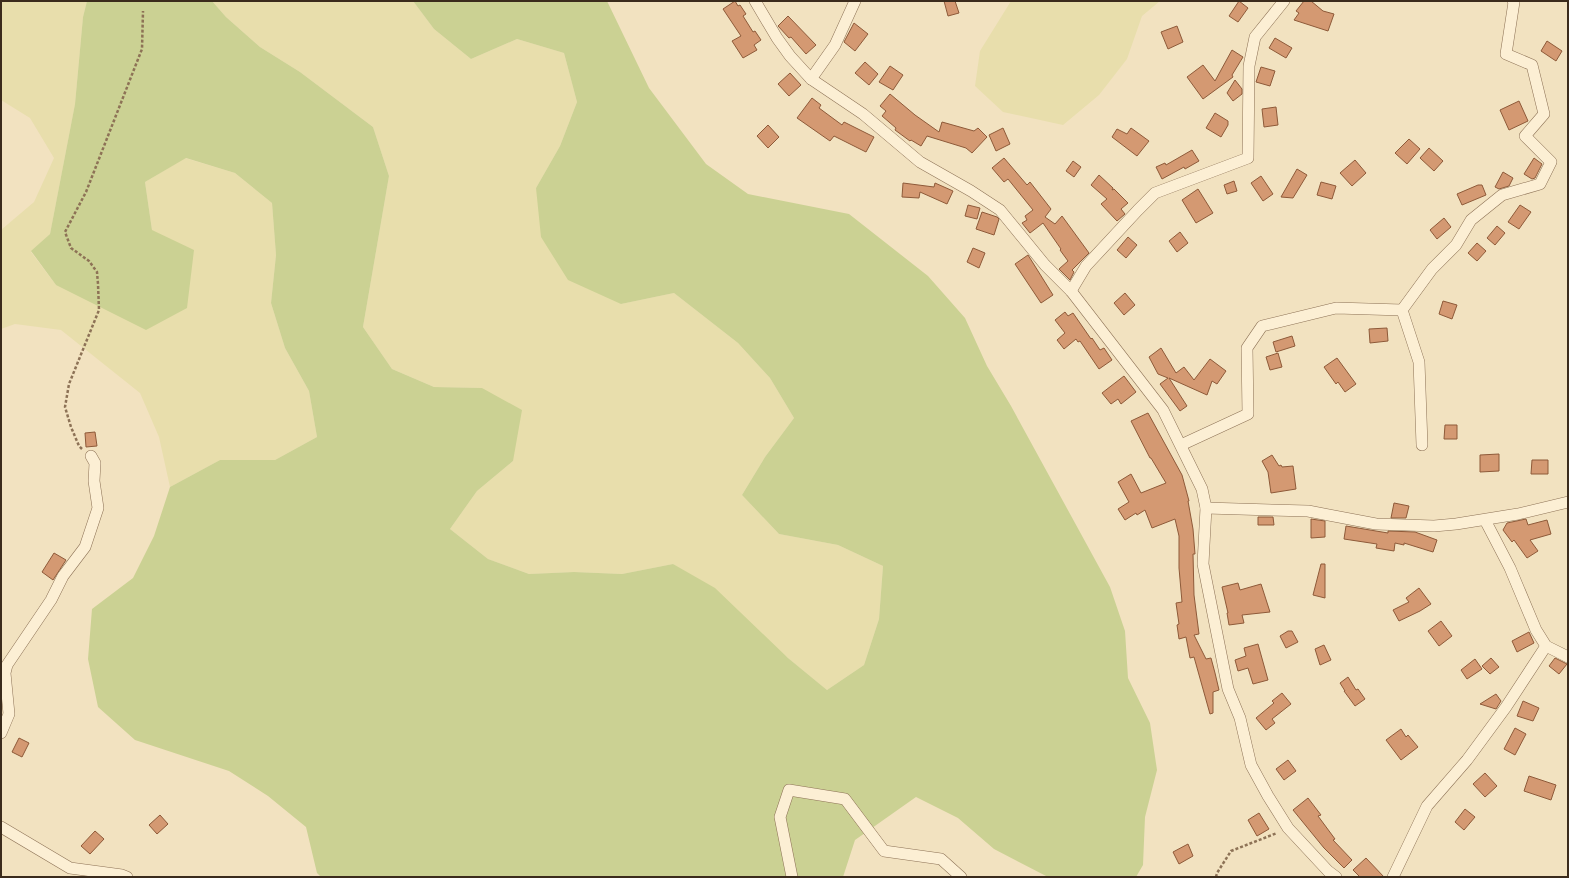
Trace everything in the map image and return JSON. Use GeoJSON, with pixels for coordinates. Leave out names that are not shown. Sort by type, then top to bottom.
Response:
{"type":"FeatureCollection","features":[{"type":"Feature","properties":{"kind":"street"},"geometry":{"type":"LineString","coordinates":[[755,1],[777,38],[790,56],[811,79],[863,114],[920,162],[971,191],[1000,210],[1045,265],[1071,291],[1163,410],[1202,489],[1206,508],[1203,564],[1228,689],[1240,718],[1252,764],[1268,796],[1288,828],[1328,871],[1336,877]]}},
{"type":"Feature","properties":{"kind":"street"},"geometry":{"type":"LineString","coordinates":[[811,79],[835,45],[855,1]]}},
{"type":"Feature","properties":{"kind":"street"},"geometry":{"type":"LineString","coordinates":[[1071,291],[1086,266],[1155,193],[1248,158],[1249,66],[1254,37],[1284,1]]}},
{"type":"Feature","properties":{"kind":"street"},"geometry":{"type":"LineString","coordinates":[[1402,310],[1432,268],[1456,245],[1471,220],[1502,195],[1540,184],[1551,162],[1525,136],[1544,114],[1532,65],[1506,54],[1513,1]]}},
{"type":"Feature","properties":{"kind":"street"},"geometry":{"type":"LineString","coordinates":[[1181,445],[1248,414],[1247,348],[1262,326],[1336,308],[1402,310]]}},
{"type":"Feature","properties":{"kind":"street"},"geometry":{"type":"LineString","coordinates":[[1402,310],[1419,362],[1422,445]]}},
{"type":"Feature","properties":{"kind":"street"},"geometry":{"type":"LineString","coordinates":[[1,733],[9,714],[5,673],[7,665],[51,600],[63,576],[85,547],[98,508],[94,481],[94,464],[91,456]]}},
{"type":"Feature","properties":{"kind":"street"},"geometry":{"type":"LineString","coordinates":[[1206,508],[1308,511],[1376,524],[1434,526],[1485,520],[1568,502]]}},
{"type":"Feature","properties":{"kind":"street"},"geometry":{"type":"LineString","coordinates":[[1485,520],[1510,568],[1531,621],[1546,646],[1568,658]]}},
{"type":"Feature","properties":{"kind":"street"},"geometry":{"type":"LineString","coordinates":[[1393,877],[1427,806],[1467,760],[1506,707],[1546,646]]}},
{"type":"Feature","properties":{"kind":"street"},"geometry":{"type":"LineString","coordinates":[[1,690],[8,701]]}},
{"type":"Feature","properties":{"kind":"street"},"geometry":{"type":"LineString","coordinates":[[792,877],[780,817],[790,790],[845,798],[884,851],[941,859],[961,877]]}},
{"type":"Feature","properties":{"kind":"street"},"geometry":{"type":"LineString","coordinates":[[1,827],[70,868],[127,877]]}},
{"type":"Feature","properties":{"kind":"path"},"geometry":{"type":"LineString","coordinates":[[91,456],[79,446],[65,408],[69,384],[98,310],[97,272],[89,261],[71,248],[65,232],[86,192],[142,49],[144,11]]}},
{"type":"Feature","properties":{"kind":"path"},"geometry":{"type":"LineString","coordinates":[[1216,877],[1231,851],[1288,828]]}},
{"type":"Feature","properties":{"kind":"shaded area"},"geometry":{"type":"Polygon","coordinates":[[[1,1],[87,1],[83,17],[75,104],[50,234],[31,252],[56,285],[152,230],[145,182],[185,158],[235,173],[272,203],[276,255],[271,303],[285,348],[309,391],[317,437],[275,460],[220,460],[170,487],[159,437],[140,393],[61,330],[15,324],[1,329],[1,230],[34,202],[54,158],[30,118],[1,100],[1,1]]]}},
{"type":"Feature","properties":{"kind":"shaded area"},"geometry":{"type":"Polygon","coordinates":[[[212,1],[413,1],[434,29],[471,59],[517,39],[564,53],[577,102],[560,146],[536,188],[621,304],[674,293],[738,343],[770,378],[794,418],[765,457],[742,495],[779,534],[838,545],[883,566],[879,619],[864,665],[827,690],[673,564],[622,574],[574,572],[529,574],[488,559],[450,529],[477,491],[513,461],[482,388],[434,387],[392,369],[363,327],[389,176],[373,127],[300,72],[260,47],[226,17],[212,1]]]}},
{"type":"Feature","properties":{"kind":"shaded area"},"geometry":{"type":"Polygon","coordinates":[[[1011,1],[1160,1],[1142,16],[1127,59],[1099,95],[1063,125],[1003,112],[975,86],[980,51],[1011,1]]]}},
{"type":"Feature","properties":{"kind":"green space"},"geometry":{"type":"Polygon","coordinates":[[[87,1],[212,1],[226,17],[260,47],[300,72],[373,127],[389,176],[363,327],[392,369],[434,387],[482,388],[522,410],[513,461],[477,491],[450,529],[488,559],[529,574],[574,572],[622,574],[673,564],[715,588],[788,658],[827,690],[864,665],[879,619],[883,566],[838,545],[779,534],[742,495],[765,457],[794,418],[770,378],[738,343],[674,293],[621,304],[568,280],[541,237],[536,188],[560,146],[577,102],[564,53],[517,39],[471,59],[434,29],[413,1],[607,1],[649,88],[706,164],[748,194],[849,214],[928,276],[965,318],[987,366],[1011,406],[1110,587],[1125,631],[1128,678],[1150,723],[1157,770],[1145,817],[1143,865],[1136,877],[1048,877],[994,849],[958,818],[916,797],[855,840],[843,877],[321,877],[317,873],[306,827],[268,796],[229,771],[135,740],[98,707],[88,659],[92,609],[133,578],[154,536],[170,487],[220,460],[275,460],[317,437],[309,391],[285,348],[271,303],[276,255],[272,203],[235,173],[186,158],[145,182],[152,230],[194,250],[187,308],[146,330],[56,285],[31,251],[50,234],[75,104],[83,17],[87,1]]]}},
{"type":"Feature","properties":{"kind":"building"},"geometry":{"type":"Polygon","coordinates":[[[735,1],[738,6],[740,5],[746,14],[743,16],[753,32],[755,31],[761,40],[754,45],[757,50],[743,58],[732,41],[741,36],[723,9],[735,1]]]}},
{"type":"Feature","properties":{"kind":"building"},"geometry":{"type":"Polygon","coordinates":[[[944,1],[955,1],[959,13],[948,16],[944,1]]]}},
{"type":"Feature","properties":{"kind":"building"},"geometry":{"type":"Polygon","coordinates":[[[1239,1],[1248,8],[1238,22],[1229,16],[1239,1]]]}},
{"type":"Feature","properties":{"kind":"building"},"geometry":{"type":"Polygon","coordinates":[[[1304,1],[1311,1],[1323,11],[1334,14],[1328,31],[1294,20],[1299,13],[1296,11],[1304,1]]]}},
{"type":"Feature","properties":{"kind":"building"},"geometry":{"type":"Polygon","coordinates":[[[788,16],[816,45],[806,54],[791,37],[789,38],[778,26],[788,16]]]}},
{"type":"Feature","properties":{"kind":"building"},"geometry":{"type":"Polygon","coordinates":[[[854,23],[868,34],[855,51],[844,42],[854,23]]]}},
{"type":"Feature","properties":{"kind":"building"},"geometry":{"type":"Polygon","coordinates":[[[1177,26],[1183,42],[1168,49],[1161,32],[1177,26]]]}},
{"type":"Feature","properties":{"kind":"building"},"geometry":{"type":"Polygon","coordinates":[[[1275,38],[1292,48],[1286,58],[1269,48],[1275,38]]]}},
{"type":"Feature","properties":{"kind":"building"},"geometry":{"type":"Polygon","coordinates":[[[1547,41],[1562,51],[1556,61],[1541,51],[1547,41]]]}},
{"type":"Feature","properties":{"kind":"building"},"geometry":{"type":"Polygon","coordinates":[[[1232,50],[1243,57],[1232,75],[1233,77],[1203,99],[1187,77],[1203,65],[1215,81],[1232,50]]]}},
{"type":"Feature","properties":{"kind":"building"},"geometry":{"type":"Polygon","coordinates":[[[865,62],[878,74],[869,85],[855,73],[865,62]]]}},
{"type":"Feature","properties":{"kind":"building"},"geometry":{"type":"Polygon","coordinates":[[[890,66],[903,75],[893,90],[879,82],[890,66]]]}},
{"type":"Feature","properties":{"kind":"building"},"geometry":{"type":"Polygon","coordinates":[[[1261,67],[1275,71],[1270,86],[1256,82],[1261,67]]]}},
{"type":"Feature","properties":{"kind":"building"},"geometry":{"type":"Polygon","coordinates":[[[790,73],[801,85],[789,96],[778,84],[790,73]]]}},
{"type":"Feature","properties":{"kind":"building"},"geometry":{"type":"Polygon","coordinates":[[[1235,80],[1242,89],[1242,94],[1233,101],[1227,93],[1235,80]]]}},
{"type":"Feature","properties":{"kind":"building"},"geometry":{"type":"Polygon","coordinates":[[[890,94],[915,115],[939,132],[942,122],[974,131],[978,128],[987,137],[972,153],[966,148],[927,136],[921,146],[911,140],[910,141],[895,130],[896,128],[882,116],[886,111],[880,106],[890,94]]]}},
{"type":"Feature","properties":{"kind":"building"},"geometry":{"type":"Polygon","coordinates":[[[812,98],[821,105],[819,108],[842,125],[844,122],[874,137],[866,152],[834,136],[830,141],[797,118],[812,98]]]}},
{"type":"Feature","properties":{"kind":"building"},"geometry":{"type":"Polygon","coordinates":[[[1519,101],[1528,121],[1509,130],[1500,110],[1519,101]]]}},
{"type":"Feature","properties":{"kind":"building"},"geometry":{"type":"Polygon","coordinates":[[[1276,107],[1278,125],[1264,127],[1262,109],[1276,107]]]}},
{"type":"Feature","properties":{"kind":"building"},"geometry":{"type":"Polygon","coordinates":[[[1215,113],[1228,121],[1228,125],[1221,137],[1206,128],[1215,113]]]}},
{"type":"Feature","properties":{"kind":"building"},"geometry":{"type":"Polygon","coordinates":[[[768,125],[779,137],[768,148],[757,136],[768,125]]]}},
{"type":"Feature","properties":{"kind":"building"},"geometry":{"type":"Polygon","coordinates":[[[1003,128],[1010,144],[996,151],[989,135],[1003,128]]]}},
{"type":"Feature","properties":{"kind":"building"},"geometry":{"type":"Polygon","coordinates":[[[1131,128],[1149,141],[1137,156],[1112,137],[1117,129],[1127,134],[1131,128]]]}},
{"type":"Feature","properties":{"kind":"building"},"geometry":{"type":"Polygon","coordinates":[[[1409,139],[1420,149],[1407,164],[1395,153],[1409,139]]]}},
{"type":"Feature","properties":{"kind":"building"},"geometry":{"type":"Polygon","coordinates":[[[1429,148],[1443,161],[1434,171],[1420,158],[1429,148]]]}},
{"type":"Feature","properties":{"kind":"building"},"geometry":{"type":"Polygon","coordinates":[[[1192,150],[1199,161],[1162,179],[1156,167],[1165,163],[1166,165],[1192,150]]]}},
{"type":"Feature","properties":{"kind":"building"},"geometry":{"type":"Polygon","coordinates":[[[1004,158],[1027,185],[1030,182],[1051,209],[1045,217],[1055,224],[1062,216],[1089,253],[1072,270],[1074,272],[1070,280],[1059,269],[1068,261],[1043,223],[1030,233],[1022,223],[1027,220],[1025,216],[1033,210],[1008,179],[1004,182],[992,168],[1004,158]]]}},
{"type":"Feature","properties":{"kind":"building"},"geometry":{"type":"Polygon","coordinates":[[[1534,158],[1542,164],[1535,178],[1532,179],[1524,174],[1534,158]]]}},
{"type":"Feature","properties":{"kind":"building"},"geometry":{"type":"Polygon","coordinates":[[[1355,160],[1366,173],[1352,186],[1340,173],[1355,160]]]}},
{"type":"Feature","properties":{"kind":"building"},"geometry":{"type":"Polygon","coordinates":[[[1073,161],[1081,167],[1074,177],[1066,171],[1073,161]]]}},
{"type":"Feature","properties":{"kind":"building"},"geometry":{"type":"Polygon","coordinates":[[[1297,169],[1307,175],[1293,198],[1281,197],[1297,169]]]}},
{"type":"Feature","properties":{"kind":"building"},"geometry":{"type":"Polygon","coordinates":[[[1503,172],[1513,178],[1509,186],[1499,189],[1495,187],[1503,172]]]}},
{"type":"Feature","properties":{"kind":"building"},"geometry":{"type":"Polygon","coordinates":[[[1099,175],[1113,188],[1112,190],[1114,189],[1128,203],[1121,209],[1125,214],[1117,221],[1101,204],[1107,199],[1091,185],[1099,175]]]}},
{"type":"Feature","properties":{"kind":"building"},"geometry":{"type":"Polygon","coordinates":[[[1261,176],[1273,194],[1263,201],[1251,183],[1261,176]]]}},
{"type":"Feature","properties":{"kind":"building"},"geometry":{"type":"Polygon","coordinates":[[[1234,181],[1237,191],[1227,194],[1224,185],[1234,181]]]}},
{"type":"Feature","properties":{"kind":"building"},"geometry":{"type":"Polygon","coordinates":[[[1321,182],[1336,186],[1332,199],[1317,195],[1321,182]]]}},
{"type":"Feature","properties":{"kind":"building"},"geometry":{"type":"Polygon","coordinates":[[[903,183],[934,187],[935,183],[953,191],[947,204],[920,192],[919,198],[902,197],[903,183]]]}},
{"type":"Feature","properties":{"kind":"building"},"geometry":{"type":"Polygon","coordinates":[[[1478,185],[1482,185],[1486,195],[1462,205],[1457,194],[1478,185]]]}},
{"type":"Feature","properties":{"kind":"building"},"geometry":{"type":"Polygon","coordinates":[[[1198,189],[1213,213],[1196,223],[1182,200],[1198,189]]]}},
{"type":"Feature","properties":{"kind":"building"},"geometry":{"type":"Polygon","coordinates":[[[968,205],[980,208],[977,219],[965,216],[968,205]]]}},
{"type":"Feature","properties":{"kind":"building"},"geometry":{"type":"Polygon","coordinates":[[[1520,205],[1531,212],[1519,229],[1508,222],[1520,205]]]}},
{"type":"Feature","properties":{"kind":"building"},"geometry":{"type":"Polygon","coordinates":[[[982,212],[999,219],[994,235],[976,229],[982,212]]]}},
{"type":"Feature","properties":{"kind":"building"},"geometry":{"type":"Polygon","coordinates":[[[1444,218],[1451,227],[1437,239],[1430,230],[1444,218]]]}},
{"type":"Feature","properties":{"kind":"building"},"geometry":{"type":"Polygon","coordinates":[[[1497,226],[1505,233],[1495,245],[1487,238],[1497,226]]]}},
{"type":"Feature","properties":{"kind":"building"},"geometry":{"type":"Polygon","coordinates":[[[1180,232],[1188,243],[1177,252],[1169,241],[1180,232]]]}},
{"type":"Feature","properties":{"kind":"building"},"geometry":{"type":"Polygon","coordinates":[[[1128,237],[1137,245],[1126,258],[1117,250],[1128,237]]]}},
{"type":"Feature","properties":{"kind":"building"},"geometry":{"type":"Polygon","coordinates":[[[1477,243],[1486,251],[1477,261],[1468,253],[1477,243]]]}},
{"type":"Feature","properties":{"kind":"building"},"geometry":{"type":"Polygon","coordinates":[[[973,248],[985,253],[979,268],[967,262],[973,248]]]}},
{"type":"Feature","properties":{"kind":"building"},"geometry":{"type":"Polygon","coordinates":[[[1028,255],[1053,295],[1041,303],[1015,264],[1028,255]]]}},
{"type":"Feature","properties":{"kind":"building"},"geometry":{"type":"Polygon","coordinates":[[[1125,293],[1135,305],[1124,315],[1114,303],[1125,293]]]}},
{"type":"Feature","properties":{"kind":"building"},"geometry":{"type":"Polygon","coordinates":[[[1443,301],[1457,305],[1452,319],[1439,314],[1443,301]]]}},
{"type":"Feature","properties":{"kind":"building"},"geometry":{"type":"Polygon","coordinates":[[[1065,312],[1068,316],[1073,313],[1100,350],[1104,348],[1112,360],[1099,369],[1080,341],[1078,342],[1076,339],[1064,349],[1057,340],[1065,333],[1055,320],[1065,312]]]}},
{"type":"Feature","properties":{"kind":"building"},"geometry":{"type":"Polygon","coordinates":[[[1387,328],[1388,341],[1370,343],[1369,329],[1387,328]]]}},
{"type":"Feature","properties":{"kind":"building"},"geometry":{"type":"Polygon","coordinates":[[[1292,336],[1295,346],[1276,352],[1273,342],[1292,336]]]}},
{"type":"Feature","properties":{"kind":"building"},"geometry":{"type":"Polygon","coordinates":[[[1161,348],[1176,373],[1184,367],[1194,380],[1210,359],[1226,371],[1217,384],[1212,381],[1207,395],[1169,378],[1187,406],[1180,411],[1160,384],[1168,378],[1158,374],[1149,357],[1161,348]]]}},
{"type":"Feature","properties":{"kind":"building"},"geometry":{"type":"Polygon","coordinates":[[[1278,353],[1282,367],[1270,370],[1266,357],[1278,353]]]}},
{"type":"Feature","properties":{"kind":"building"},"geometry":{"type":"Polygon","coordinates":[[[1337,358],[1356,384],[1345,392],[1338,382],[1336,384],[1324,367],[1337,358]]]}},
{"type":"Feature","properties":{"kind":"building"},"geometry":{"type":"Polygon","coordinates":[[[1124,376],[1136,392],[1121,404],[1118,399],[1111,404],[1102,393],[1124,376]]]}},
{"type":"Feature","properties":{"kind":"building"},"geometry":{"type":"Polygon","coordinates":[[[1148,413],[1182,475],[1189,501],[1195,554],[1193,554],[1194,595],[1199,634],[1194,635],[1206,659],[1211,658],[1219,690],[1213,692],[1213,713],[1210,714],[1194,657],[1190,658],[1186,637],[1179,639],[1177,625],[1179,624],[1176,603],[1182,602],[1179,568],[1179,536],[1175,519],[1152,528],[1145,510],[1137,515],[1136,513],[1125,520],[1118,509],[1129,502],[1118,482],[1131,474],[1141,493],[1166,483],[1150,458],[1131,421],[1148,413]]]}},
{"type":"Feature","properties":{"kind":"building"},"geometry":{"type":"Polygon","coordinates":[[[1445,425],[1457,425],[1457,439],[1444,439],[1445,425]]]}},
{"type":"Feature","properties":{"kind":"building"},"geometry":{"type":"Polygon","coordinates":[[[95,432],[97,446],[86,447],[85,433],[95,432]]]}},
{"type":"Feature","properties":{"kind":"building"},"geometry":{"type":"Polygon","coordinates":[[[1499,454],[1499,471],[1480,472],[1480,455],[1499,454]]]}},
{"type":"Feature","properties":{"kind":"building"},"geometry":{"type":"Polygon","coordinates":[[[1272,455],[1279,466],[1293,466],[1296,489],[1271,493],[1268,472],[1262,461],[1272,455]]]}},
{"type":"Feature","properties":{"kind":"building"},"geometry":{"type":"Polygon","coordinates":[[[1532,460],[1548,460],[1548,474],[1531,474],[1532,460]]]}},
{"type":"Feature","properties":{"kind":"building"},"geometry":{"type":"Polygon","coordinates":[[[1394,503],[1409,506],[1406,518],[1391,518],[1394,503]]]}},
{"type":"Feature","properties":{"kind":"building"},"geometry":{"type":"Polygon","coordinates":[[[1258,517],[1273,517],[1274,525],[1258,525],[1258,517]]]}},
{"type":"Feature","properties":{"kind":"building"},"geometry":{"type":"Polygon","coordinates":[[[1311,519],[1325,521],[1325,537],[1311,538],[1311,519]]]}},
{"type":"Feature","properties":{"kind":"building"},"geometry":{"type":"Polygon","coordinates":[[[1526,519],[1528,525],[1547,520],[1551,534],[1530,540],[1538,551],[1527,558],[1514,540],[1512,542],[1503,530],[1507,523],[1526,519]]]}},
{"type":"Feature","properties":{"kind":"building"},"geometry":{"type":"Polygon","coordinates":[[[1346,526],[1388,533],[1388,531],[1415,532],[1437,540],[1433,552],[1404,543],[1404,545],[1395,543],[1394,551],[1376,548],[1377,544],[1344,539],[1346,526]]]}},
{"type":"Feature","properties":{"kind":"building"},"geometry":{"type":"Polygon","coordinates":[[[54,553],[66,560],[53,580],[42,572],[54,553]]]}},
{"type":"Feature","properties":{"kind":"building"},"geometry":{"type":"Polygon","coordinates":[[[1321,564],[1325,564],[1325,598],[1313,595],[1321,564]]]}},
{"type":"Feature","properties":{"kind":"building"},"geometry":{"type":"Polygon","coordinates":[[[1238,583],[1240,590],[1261,584],[1270,612],[1242,615],[1244,623],[1229,625],[1222,587],[1238,583]]]}},
{"type":"Feature","properties":{"kind":"building"},"geometry":{"type":"Polygon","coordinates":[[[1419,588],[1431,604],[1399,621],[1393,610],[1409,602],[1406,598],[1419,588]]]}},
{"type":"Feature","properties":{"kind":"building"},"geometry":{"type":"Polygon","coordinates":[[[1441,621],[1452,636],[1439,646],[1428,631],[1441,621]]]}},
{"type":"Feature","properties":{"kind":"building"},"geometry":{"type":"Polygon","coordinates":[[[1288,631],[1292,631],[1298,642],[1286,648],[1280,636],[1288,631]]]}},
{"type":"Feature","properties":{"kind":"building"},"geometry":{"type":"Polygon","coordinates":[[[1529,632],[1534,643],[1517,652],[1512,641],[1529,632]]]}},
{"type":"Feature","properties":{"kind":"building"},"geometry":{"type":"Polygon","coordinates":[[[1258,644],[1268,680],[1253,684],[1248,668],[1238,671],[1235,660],[1246,656],[1244,648],[1258,644]]]}},
{"type":"Feature","properties":{"kind":"building"},"geometry":{"type":"Polygon","coordinates":[[[1324,645],[1331,660],[1320,665],[1315,649],[1324,645]]]}},
{"type":"Feature","properties":{"kind":"building"},"geometry":{"type":"Polygon","coordinates":[[[1491,658],[1499,667],[1490,674],[1482,666],[1491,658]]]}},
{"type":"Feature","properties":{"kind":"building"},"geometry":{"type":"Polygon","coordinates":[[[1555,658],[1567,664],[1559,674],[1549,666],[1555,658]]]}},
{"type":"Feature","properties":{"kind":"building"},"geometry":{"type":"Polygon","coordinates":[[[1475,659],[1482,669],[1467,679],[1461,670],[1475,659]]]}},
{"type":"Feature","properties":{"kind":"building"},"geometry":{"type":"Polygon","coordinates":[[[1348,677],[1356,690],[1358,689],[1365,699],[1355,706],[1340,683],[1348,677]]]}},
{"type":"Feature","properties":{"kind":"building"},"geometry":{"type":"Polygon","coordinates":[[[1282,693],[1291,704],[1272,719],[1275,723],[1266,730],[1256,718],[1274,703],[1272,701],[1282,693]]]}},
{"type":"Feature","properties":{"kind":"building"},"geometry":{"type":"Polygon","coordinates":[[[1496,694],[1501,701],[1496,709],[1480,704],[1496,694]]]}},
{"type":"Feature","properties":{"kind":"building"},"geometry":{"type":"Polygon","coordinates":[[[1523,701],[1539,708],[1533,721],[1517,716],[1523,701]]]}},
{"type":"Feature","properties":{"kind":"building"},"geometry":{"type":"Polygon","coordinates":[[[1515,728],[1526,734],[1515,755],[1504,749],[1515,728]]]}},
{"type":"Feature","properties":{"kind":"building"},"geometry":{"type":"Polygon","coordinates":[[[1401,729],[1406,737],[1408,735],[1418,747],[1401,760],[1386,740],[1401,729]]]}},
{"type":"Feature","properties":{"kind":"building"},"geometry":{"type":"Polygon","coordinates":[[[19,738],[29,743],[22,757],[12,752],[19,738]]]}},
{"type":"Feature","properties":{"kind":"building"},"geometry":{"type":"Polygon","coordinates":[[[1288,760],[1296,771],[1284,780],[1276,769],[1288,760]]]}},
{"type":"Feature","properties":{"kind":"building"},"geometry":{"type":"Polygon","coordinates":[[[1485,773],[1497,786],[1485,797],[1473,784],[1485,773]]]}},
{"type":"Feature","properties":{"kind":"building"},"geometry":{"type":"Polygon","coordinates":[[[1529,776],[1556,785],[1551,800],[1524,791],[1529,776]]]}},
{"type":"Feature","properties":{"kind":"building"},"geometry":{"type":"Polygon","coordinates":[[[1308,798],[1321,815],[1318,816],[1335,839],[1333,840],[1352,860],[1344,868],[1324,848],[1293,810],[1308,798]]]}},
{"type":"Feature","properties":{"kind":"building"},"geometry":{"type":"Polygon","coordinates":[[[1465,809],[1475,817],[1464,830],[1455,822],[1465,809]]]}},
{"type":"Feature","properties":{"kind":"building"},"geometry":{"type":"Polygon","coordinates":[[[1259,813],[1269,829],[1257,836],[1248,820],[1259,813]]]}},
{"type":"Feature","properties":{"kind":"building"},"geometry":{"type":"Polygon","coordinates":[[[160,815],[168,824],[157,834],[149,825],[160,815]]]}},
{"type":"Feature","properties":{"kind":"building"},"geometry":{"type":"Polygon","coordinates":[[[95,831],[104,839],[90,854],[81,846],[95,831]]]}},
{"type":"Feature","properties":{"kind":"building"},"geometry":{"type":"Polygon","coordinates":[[[1188,844],[1193,856],[1179,864],[1173,852],[1188,844]]]}},
{"type":"Feature","properties":{"kind":"building"},"geometry":{"type":"Polygon","coordinates":[[[1366,858],[1384,877],[1360,877],[1353,870],[1366,858]]]}}]}
